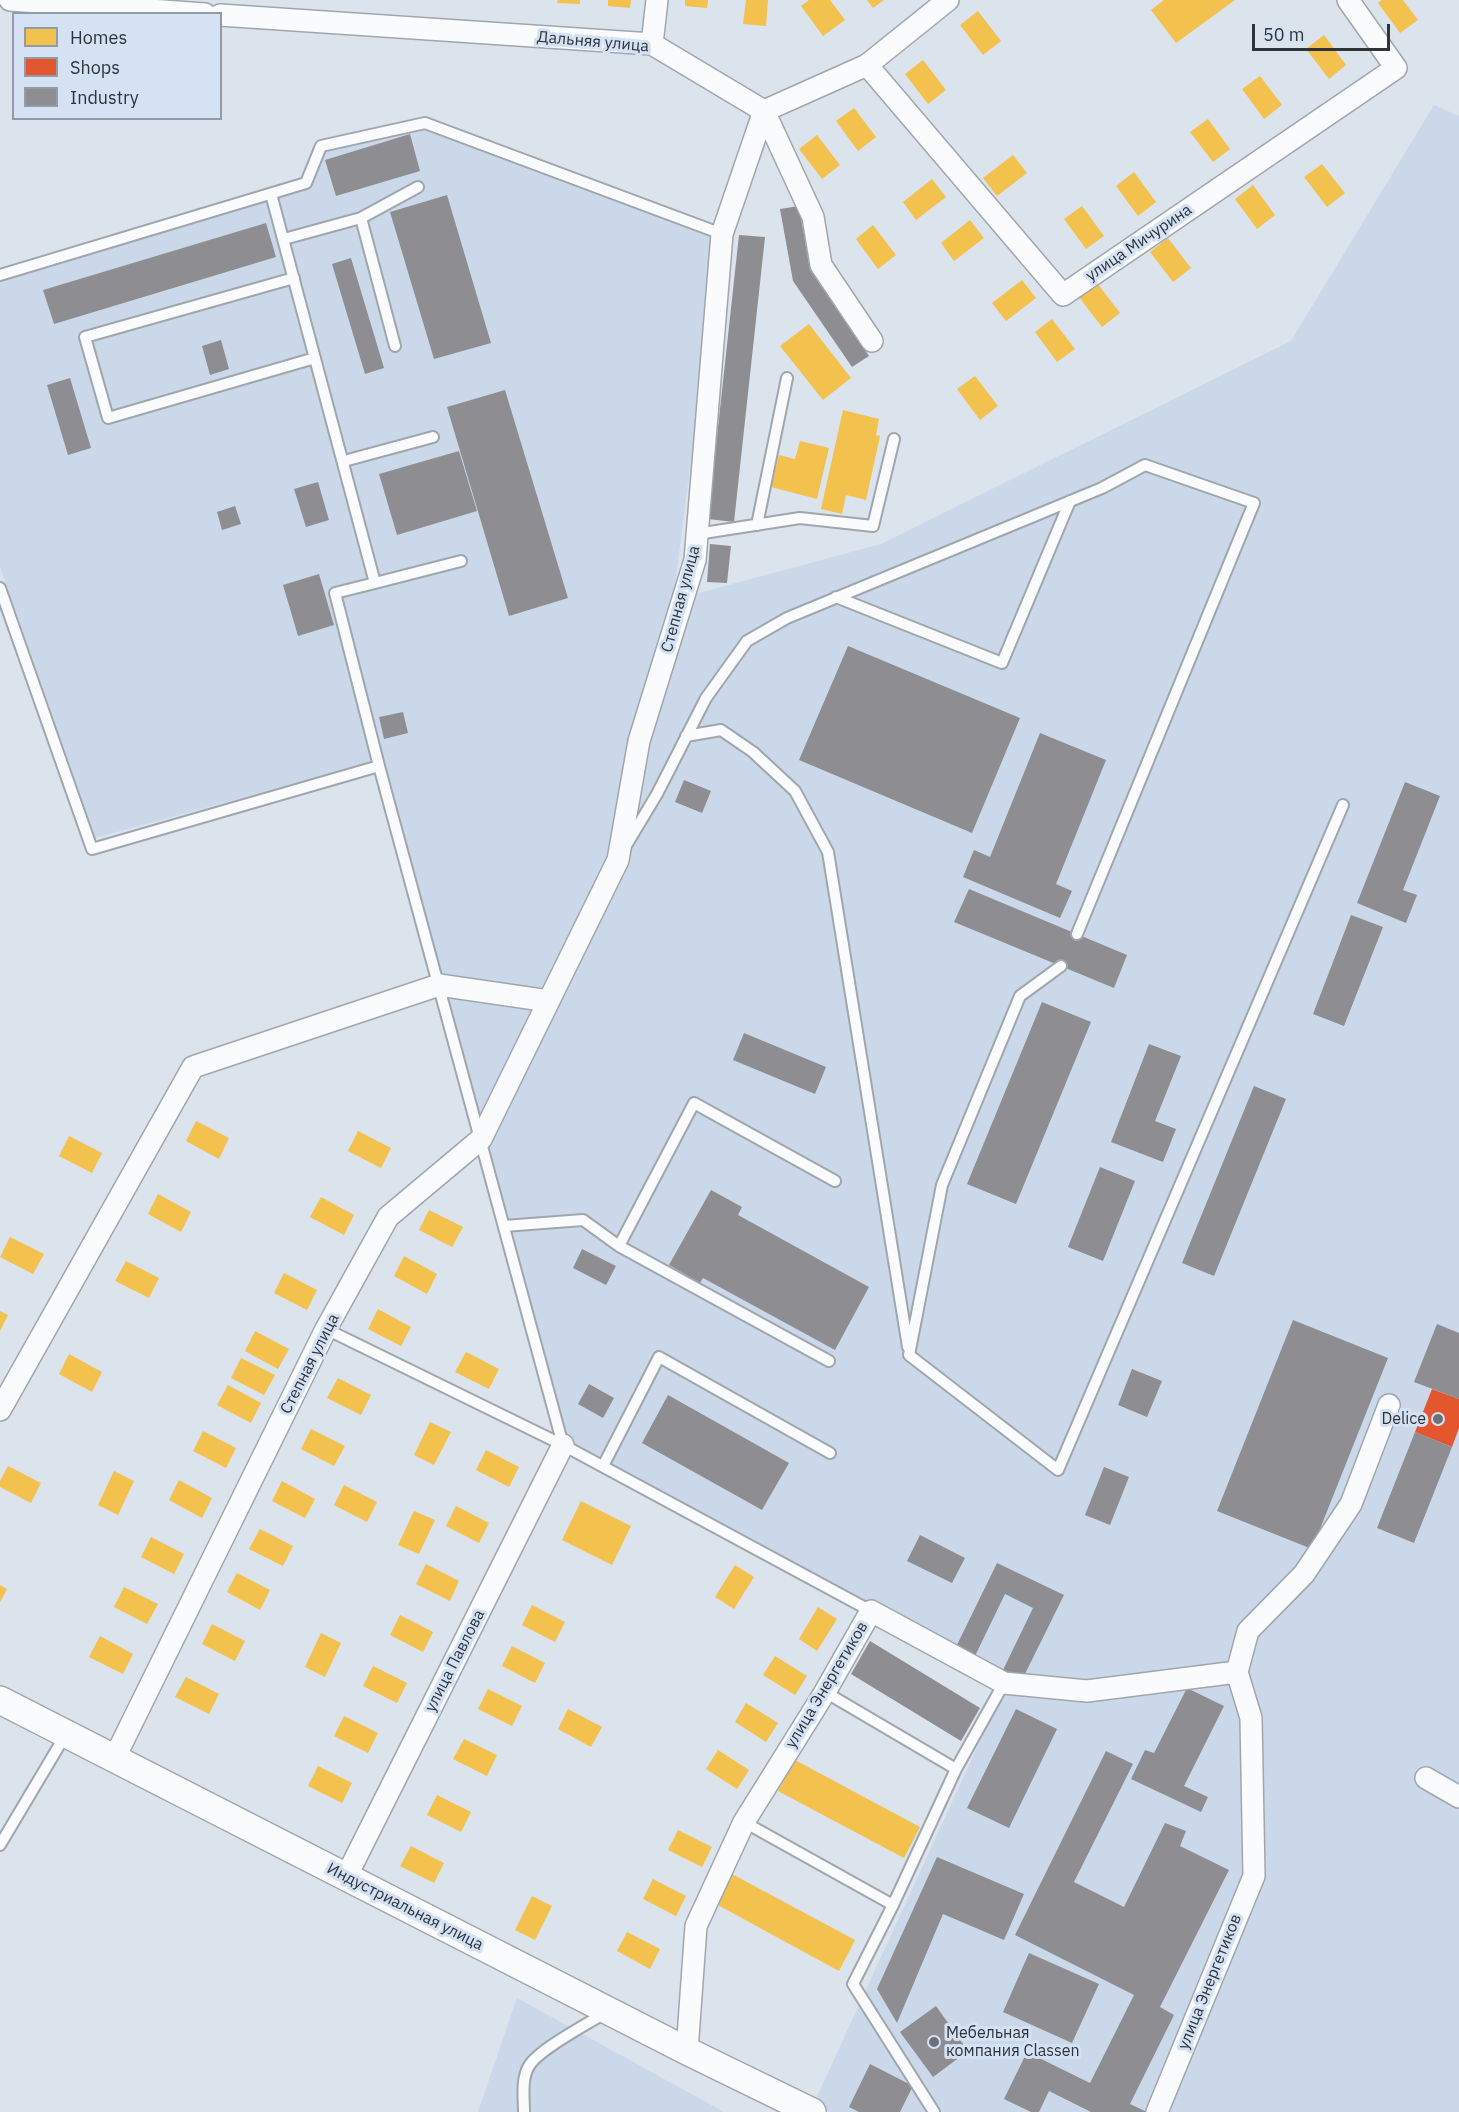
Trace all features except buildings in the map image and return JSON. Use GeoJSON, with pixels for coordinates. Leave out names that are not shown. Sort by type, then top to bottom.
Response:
{"type":"FeatureCollection","features":[{"type":"Feature","properties":{"kind":"street"},"geometry":{"type":"LineString","coordinates":[[10,0],[177,12]]}},
{"type":"Feature","properties":{"kind":"street"},"geometry":{"type":"LineString","coordinates":[[652,44],[657,0]]}},
{"type":"Feature","properties":{"kind":"street"},"geometry":{"type":"LineString","coordinates":[[872,341],[821,265],[813,217],[764,111],[867,65],[948,0]]}},
{"type":"Feature","properties":{"kind":"street","name":"улица Мичурина"},"geometry":{"type":"LineString","coordinates":[[867,65],[1063,295],[1396,68],[1348,0]]}},
{"type":"Feature","properties":{"kind":"street","name":"Дальняя улица"},"geometry":{"type":"LineString","coordinates":[[222,15],[652,44],[764,111]]}},
{"type":"Feature","properties":{"kind":"street","name":"Степная улица"},"geometry":{"type":"LineString","coordinates":[[114,1759],[326,1329],[388,1217],[481,1139],[618,860],[639,741],[695,560],[722,234],[764,111]]}},
{"type":"Feature","properties":{"kind":"street"},"geometry":{"type":"LineString","coordinates":[[0,1410],[193,1067],[439,985],[549,1001]]}},
{"type":"Feature","properties":{"kind":"street"},"geometry":{"type":"LineString","coordinates":[[1237,1672],[1248,1631],[1304,1574],[1351,1504],[1389,1405]]}},
{"type":"Feature","properties":{"kind":"street","name":"улица Павлова"},"geometry":{"type":"LineString","coordinates":[[346,1877],[563,1444]]}},
{"type":"Feature","properties":{"kind":"street","name":"улица Энергетиков"},"geometry":{"type":"LineString","coordinates":[[687,2051],[696,1926],[744,1822],[825,1692],[871,1611],[1004,1683],[1087,1691],[1237,1672],[1251,1718],[1254,1876],[1157,2112]]}},
{"type":"Feature","properties":{"kind":"street","name":"Индустриальная улица"},"geometry":{"type":"LineString","coordinates":[[0,1700],[797,2109]]}},
{"type":"Feature","properties":{"kind":"street"},"geometry":{"type":"LineString","coordinates":[[1426,1778],[1459,1797]]}},
{"type":"Feature","properties":{"kind":"lane"},"geometry":{"type":"LineString","coordinates":[[0,275],[306,183],[321,146],[425,123],[722,234]]}},
{"type":"Feature","properties":{"kind":"lane"},"geometry":{"type":"LineString","coordinates":[[284,239],[361,218],[418,187]]}},
{"type":"Feature","properties":{"kind":"lane"},"geometry":{"type":"LineString","coordinates":[[272,194],[375,583]]}},
{"type":"Feature","properties":{"kind":"lane"},"geometry":{"type":"LineString","coordinates":[[361,218],[395,346]]}},
{"type":"Feature","properties":{"kind":"lane"},"geometry":{"type":"LineString","coordinates":[[294,278],[85,337],[108,418],[315,358]]}},
{"type":"Feature","properties":{"kind":"lane"},"geometry":{"type":"LineString","coordinates":[[757,525],[787,378]]}},
{"type":"Feature","properties":{"kind":"lane"},"geometry":{"type":"LineString","coordinates":[[344,461],[433,437]]}},
{"type":"Feature","properties":{"kind":"lane"},"geometry":{"type":"LineString","coordinates":[[697,534],[800,518],[873,526],[894,439]]}},
{"type":"Feature","properties":{"kind":"lane"},"geometry":{"type":"LineString","coordinates":[[618,860],[657,794],[706,698],[747,641],[787,618],[1102,488],[1145,465],[1254,502],[1077,934]]}},
{"type":"Feature","properties":{"kind":"lane"},"geometry":{"type":"LineString","coordinates":[[836,597],[1002,663],[1070,501]]}},
{"type":"Feature","properties":{"kind":"lane"},"geometry":{"type":"LineString","coordinates":[[461,561],[335,593],[379,766],[563,1444]]}},
{"type":"Feature","properties":{"kind":"lane"},"geometry":{"type":"LineString","coordinates":[[0,588],[92,849],[379,766]]}},
{"type":"Feature","properties":{"kind":"lane"},"geometry":{"type":"LineString","coordinates":[[686,736],[722,730],[753,752],[795,792],[828,852],[909,1355],[1058,1470],[1343,805]]}},
{"type":"Feature","properties":{"kind":"lane"},"geometry":{"type":"LineString","coordinates":[[909,1355],[942,1185],[1020,996],[1060,966]]}},
{"type":"Feature","properties":{"kind":"lane"},"geometry":{"type":"LineString","coordinates":[[619,1246],[694,1103],[835,1181]]}},
{"type":"Feature","properties":{"kind":"lane"},"geometry":{"type":"LineString","coordinates":[[504,1226],[583,1220],[619,1246],[829,1361]]}},
{"type":"Feature","properties":{"kind":"lane"},"geometry":{"type":"LineString","coordinates":[[326,1329],[563,1444],[871,1611]]}},
{"type":"Feature","properties":{"kind":"lane"},"geometry":{"type":"LineString","coordinates":[[603,1466],[659,1357],[830,1453]]}},
{"type":"Feature","properties":{"kind":"lane"},"geometry":{"type":"LineString","coordinates":[[934,2112],[853,1984],[893,1905],[956,1769],[1004,1683]]}},
{"type":"Feature","properties":{"kind":"lane"},"geometry":{"type":"LineString","coordinates":[[825,1692],[956,1769]]}},
{"type":"Feature","properties":{"kind":"lane"},"geometry":{"type":"LineString","coordinates":[[0,1845],[66,1734]]}},
{"type":"Feature","properties":{"kind":"lane"},"geometry":{"type":"LineString","coordinates":[[744,1822],[893,1905]]}},
{"type":"Feature","properties":{"kind":"lane"},"geometry":{"type":"LineString","coordinates":[[524,2112],[523,2086],[528,2066],[538,2055],[608,2011]]}},
{"type":"Feature","properties":{"kind":"shaded area"},"geometry":{"type":"Polygon","coordinates":[[[1434,105],[1459,116],[1459,2112],[810,2112],[1008,1680],[566,1441],[381,760],[95,838],[0,567],[0,281],[309,186],[324,149],[425,126],[720,235],[673,600],[881,544],[1291,341],[1434,105]]]}},
{"type":"Feature","properties":{"kind":"shaded area"},"geometry":{"type":"Polygon","coordinates":[[[517,1998],[724,2112],[478,2112],[517,1998]]]}},
{"type":"Feature","properties":{"kind":"place","name":"Delice"},"geometry":{"type":"Point","coordinates":[1438,1419]}},
{"type":"Feature","properties":{"kind":"place","name":"Мебельная компания Сlassen"},"geometry":{"type":"Point","coordinates":[934,2042]}}]}
